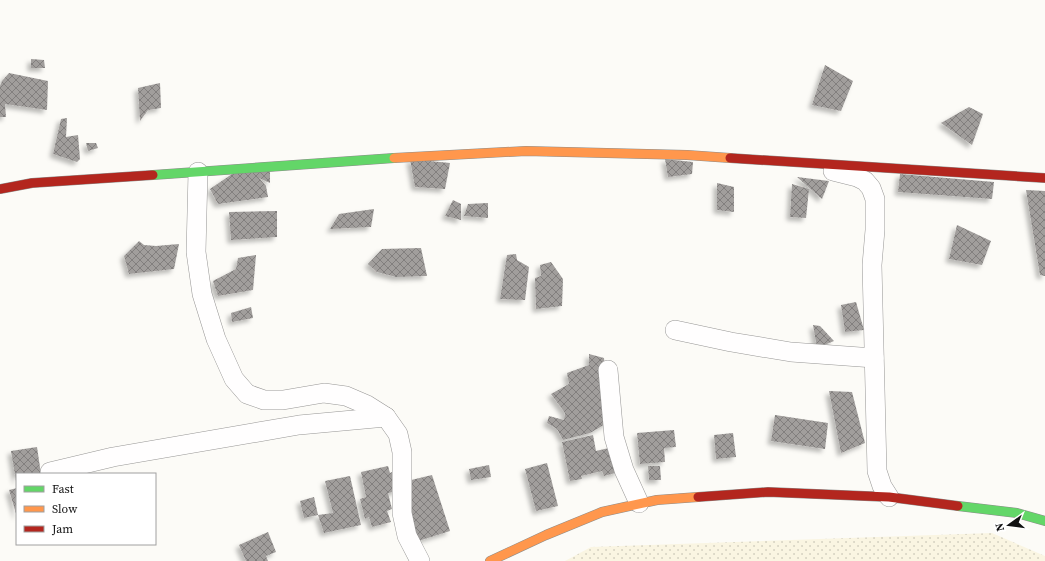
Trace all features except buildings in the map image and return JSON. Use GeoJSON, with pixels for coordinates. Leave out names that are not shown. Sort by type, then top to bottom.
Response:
{"type":"FeatureCollection","features":[{"type":"Feature","properties":{"kind":"street"},"geometry":{"type":"LineString","coordinates":[[0,189],[32,183],[365,159],[526,151],[687,155],[1045,178]]}},
{"type":"Feature","properties":{"kind":"street"},"geometry":{"type":"LineString","coordinates":[[824,165],[833,171],[857,177],[866,181],[871,188],[875,199],[875,230],[872,265],[877,471],[882,486],[889,496]]}},
{"type":"Feature","properties":{"kind":"street"},"geometry":{"type":"LineString","coordinates":[[198,172],[196,252],[202,294],[216,339],[234,379],[247,394],[264,400],[283,400],[324,393],[346,396],[367,405],[386,417],[398,434],[402,452],[402,513],[407,536],[420,561]]}},
{"type":"Feature","properties":{"kind":"street"},"geometry":{"type":"LineString","coordinates":[[675,330],[731,342],[791,352],[874,358]]}},
{"type":"Feature","properties":{"kind":"street"},"geometry":{"type":"LineString","coordinates":[[608,370],[614,437],[624,470],[639,503]]}},
{"type":"Feature","properties":{"kind":"street"},"geometry":{"type":"LineString","coordinates":[[50,472],[113,457],[299,425],[386,417]]}},
{"type":"Feature","properties":{"kind":"street"},"geometry":{"type":"LineString","coordinates":[[490,561],[546,535],[602,512],[657,500],[768,492],[889,496],[1017,513],[1045,521]]}},
{"type":"Feature","properties":{"kind":"shaded area"},"geometry":{"type":"Polygon","coordinates":[[[992,533],[1045,556],[1045,561],[565,561],[591,547],[992,533]]]}},
{"type":"Feature","properties":{"kind":"traffic: fast"},"geometry":{"type":"LineString","coordinates":[[153,175],[394,158]]}},
{"type":"Feature","properties":{"kind":"traffic: fast"},"geometry":{"type":"LineString","coordinates":[[958,506],[1017,513],[1045,521]]}},
{"type":"Feature","properties":{"kind":"traffic: slow"},"geometry":{"type":"LineString","coordinates":[[394,158],[526,151],[687,155],[730,158]]}},
{"type":"Feature","properties":{"kind":"traffic: slow"},"geometry":{"type":"LineString","coordinates":[[490,561],[546,535],[602,512],[657,500],[698,497]]}},
{"type":"Feature","properties":{"kind":"traffic: jam"},"geometry":{"type":"LineString","coordinates":[[730,158],[1045,178]]}},
{"type":"Feature","properties":{"kind":"traffic: jam"},"geometry":{"type":"LineString","coordinates":[[0,189],[32,183],[153,175]]}},
{"type":"Feature","properties":{"kind":"traffic: jam"},"geometry":{"type":"LineString","coordinates":[[698,497],[768,492],[889,497],[958,506]]}}]}
